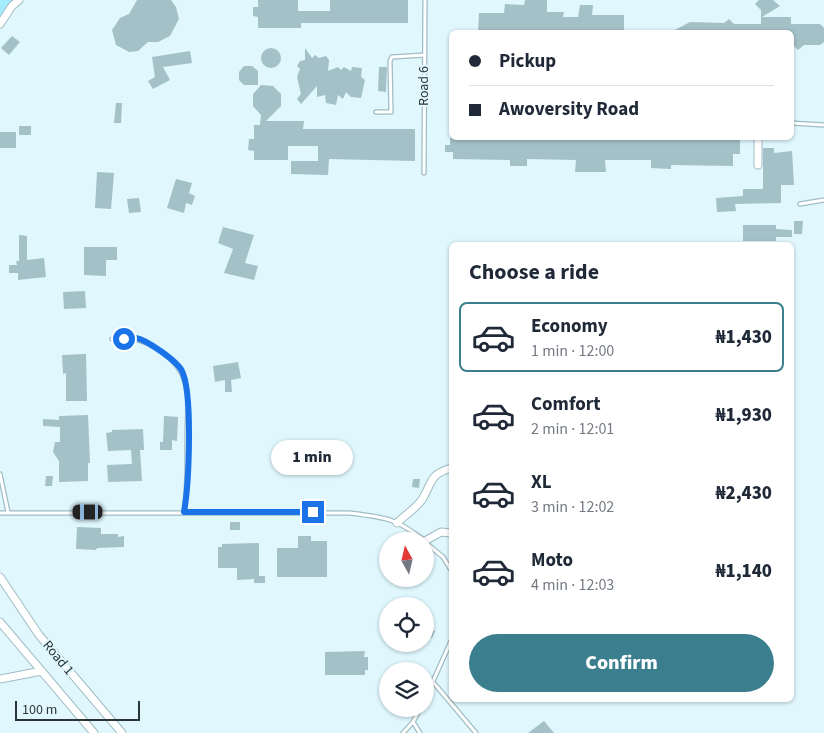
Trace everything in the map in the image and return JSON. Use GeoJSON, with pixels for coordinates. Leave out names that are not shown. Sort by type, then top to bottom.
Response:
{"type":"FeatureCollection","features":[{"type":"Feature","properties":{"kind":"street"},"geometry":{"type":"LineString","coordinates":[[0,24],[13,3],[19,0]]}},
{"type":"Feature","properties":{"kind":"street"},"geometry":{"type":"LineString","coordinates":[[758,140],[758,166]]}},
{"type":"Feature","properties":{"kind":"street"},"geometry":{"type":"LineString","coordinates":[[397,523],[422,499],[429,482],[441,471],[449,469]]}},
{"type":"Feature","properties":{"kind":"street"},"geometry":{"type":"LineString","coordinates":[[434,536],[441,532],[449,532]]}},
{"type":"Feature","properties":{"kind":"street","name":"Road 1"},"geometry":{"type":"LineString","coordinates":[[0,577],[39,635],[122,733]]}},
{"type":"Feature","properties":{"kind":"street","name":"Road 1"},"geometry":{"type":"LineString","coordinates":[[0,622],[94,733]]}},
{"type":"Feature","properties":{"kind":"street"},"geometry":{"type":"LineString","coordinates":[[0,679],[42,671]]}},
{"type":"Feature","properties":{"kind":"lane","name":"Road 6"},"geometry":{"type":"LineString","coordinates":[[424,173],[425,0]]}},
{"type":"Feature","properties":{"kind":"lane"},"geometry":{"type":"LineString","coordinates":[[376,112],[391,112],[390,61],[392,57],[424,54]]}},
{"type":"Feature","properties":{"kind":"lane"},"geometry":{"type":"LineString","coordinates":[[794,123],[824,125]]}},
{"type":"Feature","properties":{"kind":"lane"},"geometry":{"type":"LineString","coordinates":[[800,204],[824,200]]}},
{"type":"Feature","properties":{"kind":"lane"},"geometry":{"type":"LineString","coordinates":[[112,339],[137,338],[166,355],[181,369],[188,397],[188,488],[184,512]]}},
{"type":"Feature","properties":{"kind":"lane"},"geometry":{"type":"LineString","coordinates":[[0,474],[8,512]]}},
{"type":"Feature","properties":{"kind":"lane"},"geometry":{"type":"LineString","coordinates":[[0,512],[350,513],[387,517],[414,532]]}},
{"type":"Feature","properties":{"kind":"lane"},"geometry":{"type":"LineString","coordinates":[[434,548],[444,556],[449,566]]}},
{"type":"Feature","properties":{"kind":"lane"},"geometry":{"type":"LineString","coordinates":[[434,680],[449,646]]}},
{"type":"Feature","properties":{"kind":"lane"},"geometry":{"type":"LineString","coordinates":[[434,683],[449,701]]}},
{"type":"Feature","properties":{"kind":"lane"},"geometry":{"type":"LineString","coordinates":[[450,702],[476,733]]}},
{"type":"Feature","properties":{"kind":"lane"},"geometry":{"type":"LineString","coordinates":[[403,733],[416,717]]}},
{"type":"Feature","properties":{"kind":"lane"},"geometry":{"type":"LineString","coordinates":[[413,722],[420,733]]}},
{"type":"Feature","properties":{"kind":"shaded area"},"geometry":{"type":"Polygon","coordinates":[[[0,0],[13,0],[0,24],[0,0]]]}},
{"type":"Feature","properties":{"kind":"building"},"geometry":{"type":"Polygon","coordinates":[[[137,0],[171,0],[176,7],[179,19],[170,36],[158,42],[148,42],[138,51],[129,52],[116,45],[112,30],[120,18],[129,14],[137,0]]]}},
{"type":"Feature","properties":{"kind":"building"},"geometry":{"type":"Polygon","coordinates":[[[258,0],[298,0],[298,11],[330,11],[330,0],[408,0],[408,23],[301,23],[301,28],[258,28],[258,17],[253,16],[253,7],[258,7],[258,0]]]}},
{"type":"Feature","properties":{"kind":"building"},"geometry":{"type":"Polygon","coordinates":[[[525,0],[547,0],[547,12],[564,12],[563,17],[578,17],[580,5],[593,5],[592,15],[624,15],[624,30],[478,30],[479,13],[504,13],[505,4],[524,5],[525,0]]]}},
{"type":"Feature","properties":{"kind":"building"},"geometry":{"type":"Polygon","coordinates":[[[759,0],[773,0],[780,6],[762,17],[791,17],[791,24],[820,24],[824,28],[824,42],[820,45],[804,45],[798,50],[794,46],[794,30],[675,30],[690,22],[724,23],[729,19],[734,24],[761,24],[761,10],[755,4],[759,0]]]}},
{"type":"Feature","properties":{"kind":"building"},"geometry":{"type":"Polygon","coordinates":[[[12,36],[20,42],[9,55],[1,48],[12,36]]]}},
{"type":"Feature","properties":{"kind":"building"},"geometry":{"type":"Polygon","coordinates":[[[271,48],[278,51],[281,58],[278,65],[271,68],[264,65],[261,58],[264,51],[271,48]]]}},
{"type":"Feature","properties":{"kind":"building"},"geometry":{"type":"Polygon","coordinates":[[[305,48],[312,58],[315,55],[319,58],[326,56],[329,60],[328,71],[338,67],[341,70],[344,67],[351,71],[352,67],[362,68],[361,77],[365,80],[361,98],[351,97],[346,92],[343,99],[338,95],[336,105],[326,103],[325,95],[317,97],[317,86],[301,104],[297,99],[301,94],[297,77],[300,69],[297,66],[300,61],[305,60],[305,48]]]}},
{"type":"Feature","properties":{"kind":"building"},"geometry":{"type":"Polygon","coordinates":[[[190,51],[192,63],[163,67],[170,80],[153,89],[148,81],[155,77],[152,57],[190,51]]]}},
{"type":"Feature","properties":{"kind":"building"},"geometry":{"type":"Polygon","coordinates":[[[244,66],[252,66],[258,71],[258,85],[244,85],[239,80],[239,72],[244,66]]]}},
{"type":"Feature","properties":{"kind":"building"},"geometry":{"type":"Polygon","coordinates":[[[379,67],[387,67],[386,92],[378,91],[379,67]]]}},
{"type":"Feature","properties":{"kind":"building"},"geometry":{"type":"Polygon","coordinates":[[[261,85],[273,86],[281,94],[281,106],[266,121],[304,121],[303,129],[415,129],[415,161],[329,159],[328,175],[291,174],[291,161],[318,161],[318,146],[288,146],[288,160],[254,160],[254,151],[248,150],[249,139],[254,139],[254,125],[260,125],[261,115],[253,106],[253,94],[261,85]]]}},
{"type":"Feature","properties":{"kind":"building"},"geometry":{"type":"Polygon","coordinates":[[[116,103],[122,103],[121,123],[114,123],[116,103]]]}},
{"type":"Feature","properties":{"kind":"building"},"geometry":{"type":"Polygon","coordinates":[[[19,126],[31,126],[31,135],[19,135],[19,126]]]}},
{"type":"Feature","properties":{"kind":"building"},"geometry":{"type":"Polygon","coordinates":[[[0,132],[16,132],[16,148],[0,148],[0,132]]]}},
{"type":"Feature","properties":{"kind":"building"},"geometry":{"type":"Polygon","coordinates":[[[450,140],[740,140],[740,154],[733,154],[733,166],[671,165],[671,169],[651,168],[651,160],[605,160],[606,172],[575,172],[576,160],[527,159],[527,166],[510,166],[510,160],[453,159],[453,152],[445,152],[445,145],[450,145],[450,140]]]}},
{"type":"Feature","properties":{"kind":"building"},"geometry":{"type":"Polygon","coordinates":[[[763,148],[774,148],[774,153],[792,151],[794,185],[781,185],[781,203],[735,204],[736,211],[717,212],[716,198],[743,196],[743,189],[763,189],[763,148]]]}},
{"type":"Feature","properties":{"kind":"building"},"geometry":{"type":"Polygon","coordinates":[[[97,172],[114,173],[111,209],[95,208],[97,172]]]}},
{"type":"Feature","properties":{"kind":"building"},"geometry":{"type":"Polygon","coordinates":[[[176,179],[192,183],[189,193],[195,196],[192,205],[186,203],[184,213],[167,208],[176,179]]]}},
{"type":"Feature","properties":{"kind":"building"},"geometry":{"type":"Polygon","coordinates":[[[139,198],[141,212],[129,213],[127,199],[139,198]]]}},
{"type":"Feature","properties":{"kind":"building"},"geometry":{"type":"Polygon","coordinates":[[[794,221],[803,221],[802,234],[794,234],[794,221]]]}},
{"type":"Feature","properties":{"kind":"building"},"geometry":{"type":"Polygon","coordinates":[[[743,225],[776,225],[776,229],[792,230],[792,237],[776,237],[776,241],[743,241],[743,225]]]}},
{"type":"Feature","properties":{"kind":"building"},"geometry":{"type":"Polygon","coordinates":[[[223,227],[254,235],[245,263],[258,266],[254,280],[224,273],[233,249],[218,243],[223,227]]]}},
{"type":"Feature","properties":{"kind":"building"},"geometry":{"type":"Polygon","coordinates":[[[19,235],[27,236],[27,260],[44,258],[46,277],[18,280],[18,273],[9,273],[9,265],[17,265],[16,261],[19,261],[19,235]]]}},
{"type":"Feature","properties":{"kind":"building"},"geometry":{"type":"Polygon","coordinates":[[[84,247],[117,247],[117,260],[106,260],[106,276],[84,275],[84,247]]]}},
{"type":"Feature","properties":{"kind":"building"},"geometry":{"type":"Polygon","coordinates":[[[85,291],[86,308],[64,309],[63,292],[85,291]]]}},
{"type":"Feature","properties":{"kind":"building"},"geometry":{"type":"Polygon","coordinates":[[[86,354],[87,401],[66,401],[66,373],[63,374],[62,355],[86,354]]]}},
{"type":"Feature","properties":{"kind":"building"},"geometry":{"type":"Polygon","coordinates":[[[238,362],[241,378],[231,380],[232,392],[225,392],[225,380],[215,382],[213,366],[238,362]]]}},
{"type":"Feature","properties":{"kind":"building"},"geometry":{"type":"Polygon","coordinates":[[[88,415],[90,463],[88,463],[88,481],[59,482],[59,461],[53,452],[55,442],[60,442],[60,427],[43,426],[43,419],[59,420],[59,416],[88,415]]]}},
{"type":"Feature","properties":{"kind":"building"},"geometry":{"type":"Polygon","coordinates":[[[164,416],[178,417],[177,441],[172,440],[172,450],[160,450],[160,442],[163,442],[164,416]]]}},
{"type":"Feature","properties":{"kind":"building"},"geometry":{"type":"Polygon","coordinates":[[[143,429],[144,450],[140,450],[142,481],[108,482],[107,465],[132,464],[131,450],[108,451],[106,433],[112,432],[112,430],[143,429]]]}},
{"type":"Feature","properties":{"kind":"building"},"geometry":{"type":"Polygon","coordinates":[[[46,476],[53,476],[52,486],[45,486],[46,476]]]}},
{"type":"Feature","properties":{"kind":"building"},"geometry":{"type":"Polygon","coordinates":[[[413,479],[420,479],[419,488],[412,487],[413,479]]]}},
{"type":"Feature","properties":{"kind":"building"},"geometry":{"type":"Polygon","coordinates":[[[230,522],[240,522],[240,530],[230,530],[230,522]]]}},
{"type":"Feature","properties":{"kind":"building"},"geometry":{"type":"Polygon","coordinates":[[[77,527],[101,528],[101,534],[118,534],[118,537],[124,536],[124,547],[97,548],[96,550],[76,549],[77,527]]]}},
{"type":"Feature","properties":{"kind":"building"},"geometry":{"type":"Polygon","coordinates":[[[298,536],[311,536],[311,541],[327,541],[327,577],[277,577],[277,548],[298,548],[298,536]]]}},
{"type":"Feature","properties":{"kind":"building"},"geometry":{"type":"Polygon","coordinates":[[[259,543],[259,576],[265,576],[265,583],[254,583],[254,579],[237,580],[237,568],[218,568],[218,547],[222,547],[222,544],[259,543]]]}},
{"type":"Feature","properties":{"kind":"building"},"geometry":{"type":"Polygon","coordinates":[[[365,651],[364,657],[368,657],[368,670],[365,670],[365,675],[325,675],[325,652],[365,651]]]}},
{"type":"Feature","properties":{"kind":"building"},"geometry":{"type":"Polygon","coordinates":[[[544,721],[554,733],[528,733],[544,721]]]}},
{"type":"Feature","properties":{"kind":"route"},"geometry":{"type":"LineString","coordinates":[[124,339],[137,338],[166,355],[181,369],[185,380],[188,397],[188,488],[184,512],[313,512]]}}]}
